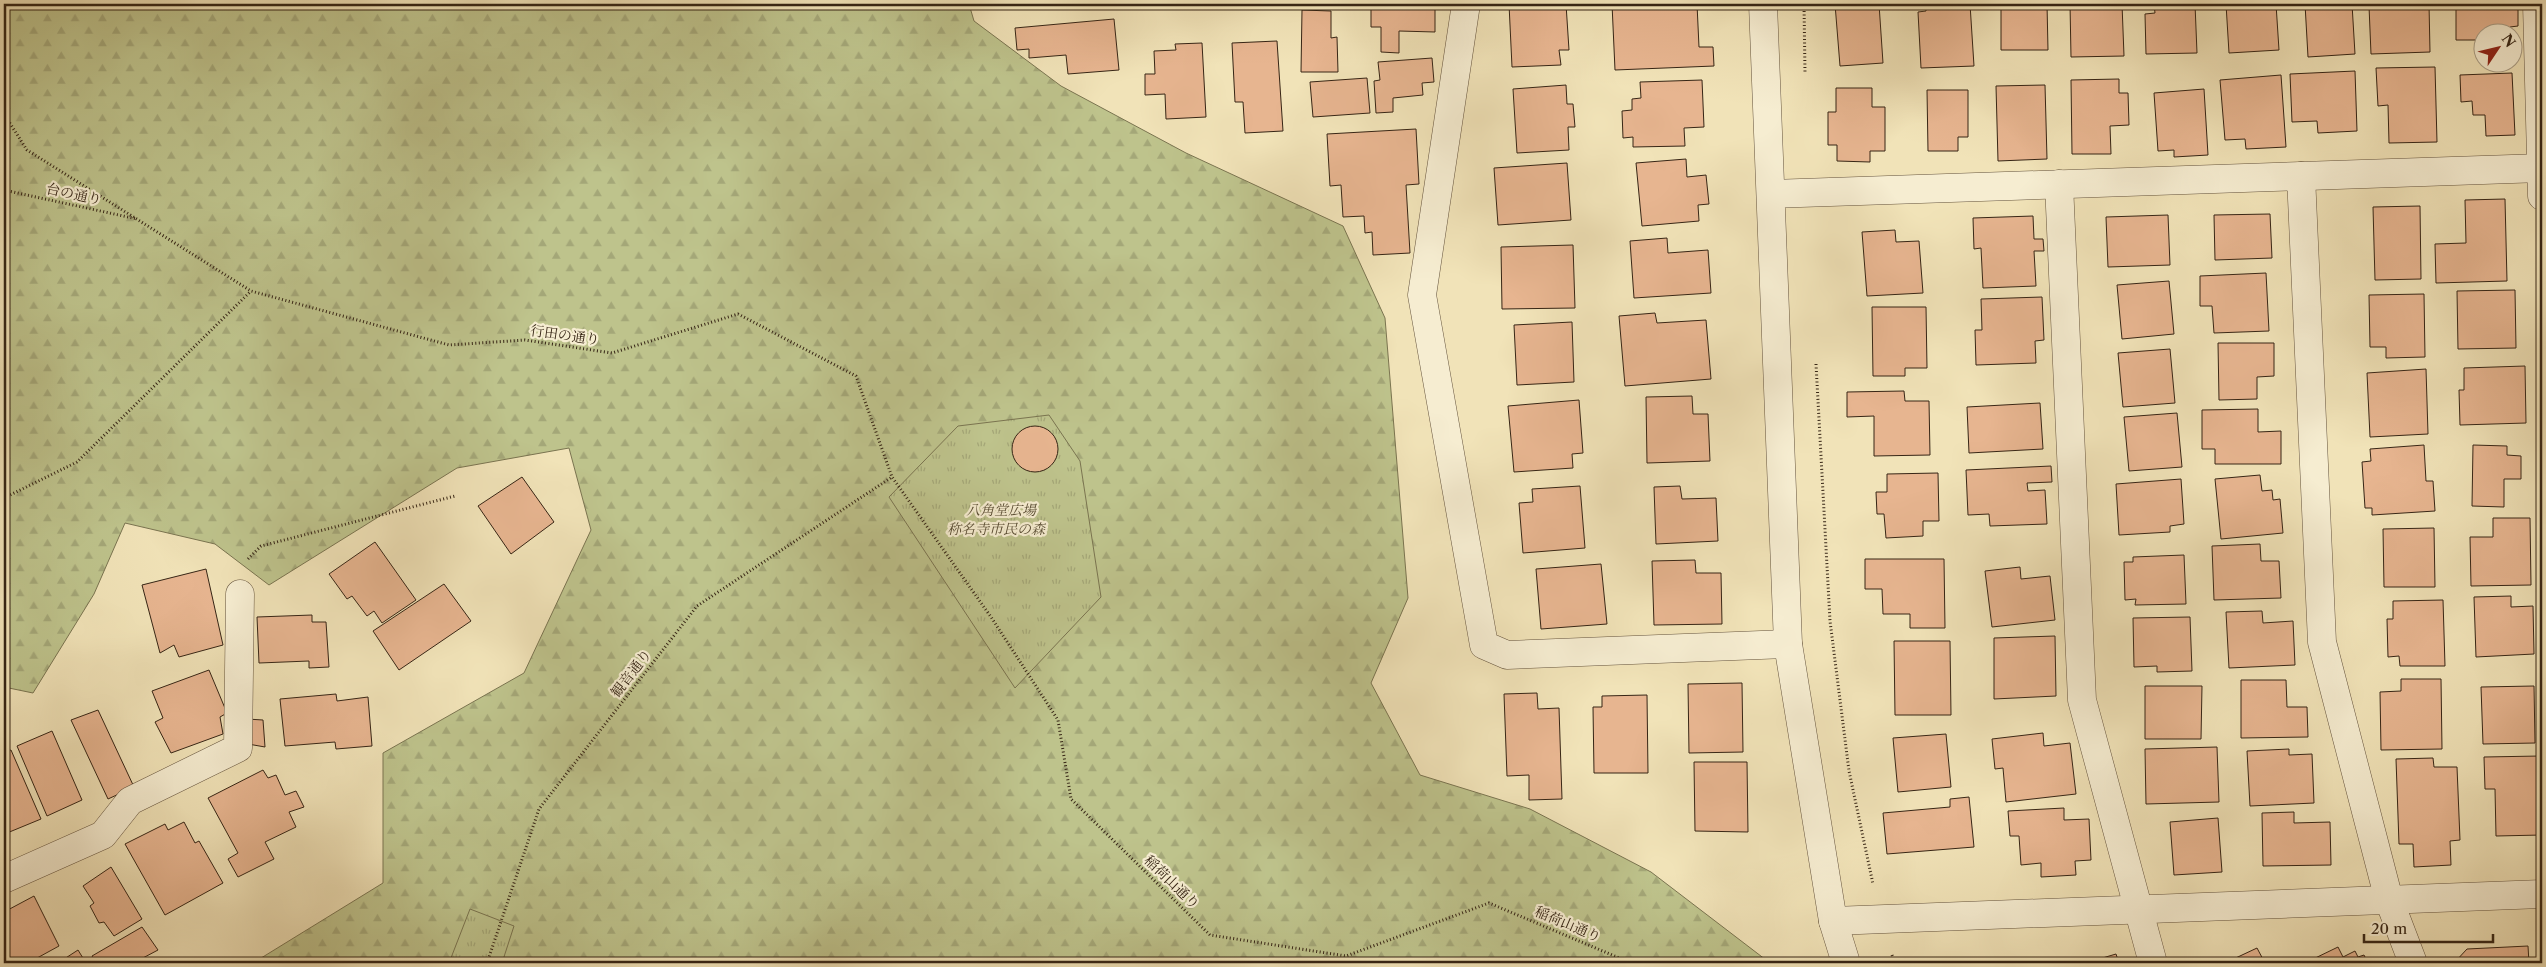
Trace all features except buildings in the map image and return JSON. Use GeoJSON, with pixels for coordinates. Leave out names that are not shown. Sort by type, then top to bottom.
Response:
{"type":"FeatureCollection","features":[{"type":"Feature","properties":{"kind":"street"},"geometry":{"type":"LineString","coordinates":[[1466,4],[1422,294],[1484,644],[1507,655],[1788,644]]}},
{"type":"Feature","properties":{"kind":"street"},"geometry":{"type":"LineString","coordinates":[[1763,4],[1788,644],[1833,921],[1846,963]]}},
{"type":"Feature","properties":{"kind":"street"},"geometry":{"type":"LineString","coordinates":[[2537,4],[2542,196]]}},
{"type":"Feature","properties":{"kind":"street"},"geometry":{"type":"LineString","coordinates":[[1771,194],[2542,168]]}},
{"type":"Feature","properties":{"kind":"street"},"geometry":{"type":"LineString","coordinates":[[2301,176],[2322,642],[2389,900],[2413,963]]}},
{"type":"Feature","properties":{"kind":"street"},"geometry":{"type":"LineString","coordinates":[[2059,184],[2082,700],[2153,963]]}},
{"type":"Feature","properties":{"kind":"street"},"geometry":{"type":"LineString","coordinates":[[4,878],[103,835],[130,801],[238,748],[240,594]]}},
{"type":"Feature","properties":{"kind":"street"},"geometry":{"type":"LineString","coordinates":[[1833,921],[2542,894]]}},
{"type":"Feature","properties":{"kind":"path"},"geometry":{"type":"LineString","coordinates":[[1804,4],[1805,83]]}},
{"type":"Feature","properties":{"kind":"path","name":"行田の通り"},"geometry":{"type":"LineString","coordinates":[[4,114],[27,150],[251,291],[449,345],[525,340],[612,352],[738,314],[856,376],[892,477]]}},
{"type":"Feature","properties":{"kind":"path","name":"台の通り"},"geometry":{"type":"LineString","coordinates":[[4,190],[140,220]]}},
{"type":"Feature","properties":{"kind":"path"},"geometry":{"type":"LineString","coordinates":[[4,498],[77,462],[251,291]]}},
{"type":"Feature","properties":{"kind":"path"},"geometry":{"type":"LineString","coordinates":[[1816,362],[1830,621],[1849,771],[1880,919],[1895,963]]}},
{"type":"Feature","properties":{"kind":"path","name":"観音通り"},"geometry":{"type":"LineString","coordinates":[[487,963],[539,809],[697,606],[892,477]]}},
{"type":"Feature","properties":{"kind":"path","name":"稲荷山通り"},"geometry":{"type":"LineString","coordinates":[[892,477],[991,617],[1058,720],[1071,800],[1210,935],[1346,956],[1489,904],[1624,960],[1627,963]]}},
{"type":"Feature","properties":{"kind":"path"},"geometry":{"type":"LineString","coordinates":[[240,594],[238,570],[261,546],[455,496]]}},
{"type":"Feature","properties":{"kind":"green space","name":"称名寺市民の森"},"geometry":{"type":"Polygon","coordinates":[[[4,4],[969,4],[974,21],[1061,86],[1186,153],[1343,226],[1385,318],[1408,598],[1371,683],[1420,775],[1530,809],[1651,872],[1770,963],[253,963],[383,883],[383,753],[524,673],[591,530],[569,448],[457,468],[269,585],[215,544],[125,523],[94,594],[33,693],[4,687],[4,4]]]}},
{"type":"Feature","properties":{"kind":"green space","name":"八角堂広場"},"geometry":{"type":"Polygon","coordinates":[[[1049,415],[1080,461],[1101,597],[1015,688],[889,497],[958,426],[1049,415]]]}},
{"type":"Feature","properties":{"kind":"green space"},"geometry":{"type":"Polygon","coordinates":[[[470,909],[514,926],[502,963],[449,963],[470,909]]]}}]}
